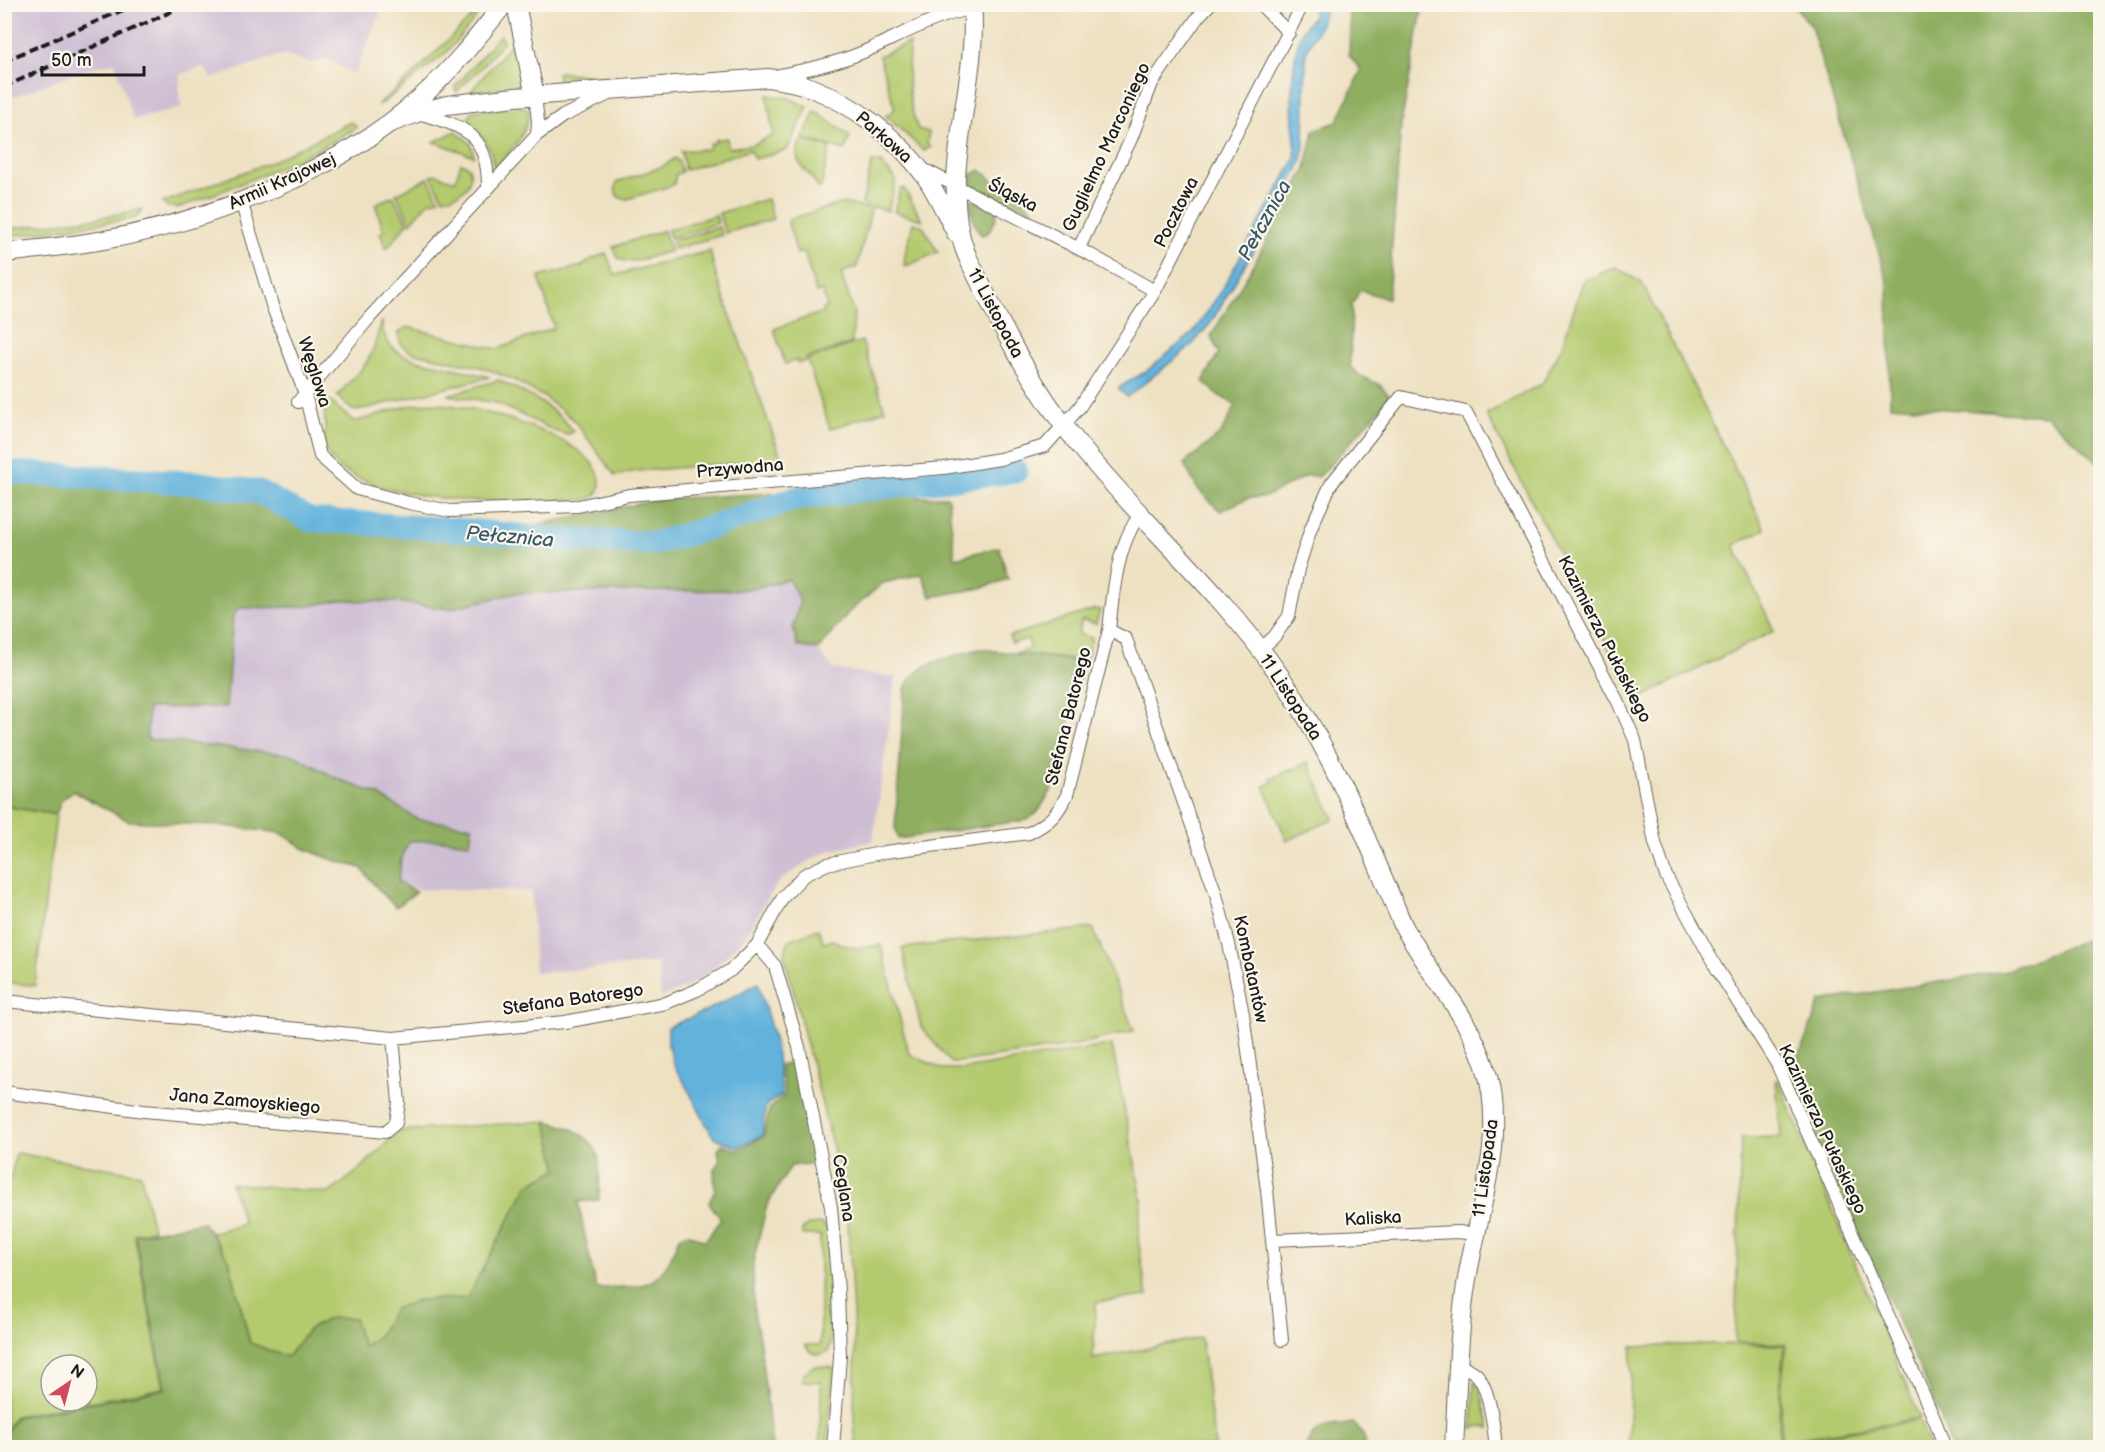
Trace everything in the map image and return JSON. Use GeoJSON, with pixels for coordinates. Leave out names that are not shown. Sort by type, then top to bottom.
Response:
{"type":"FeatureCollection","features":[{"type":"Feature","properties":{"kind":"main road","name":"Armii Krajowej"},"geometry":{"type":"LineString","coordinates":[[4,253],[103,240],[176,223],[241,201],[335,158],[388,124],[419,100],[469,49],[504,4]]}},
{"type":"Feature","properties":{"kind":"main road"},"geometry":{"type":"LineString","coordinates":[[516,4],[535,96]]}},
{"type":"Feature","properties":{"kind":"main road","name":"11 Listopada"},"geometry":{"type":"LineString","coordinates":[[973,6],[973,54],[959,148],[956,187],[961,242],[1021,360],[1064,426],[1140,515],[1211,592],[1260,650],[1294,696],[1317,734],[1342,784],[1403,925],[1464,1022],[1480,1052],[1492,1099],[1493,1129],[1463,1309],[1455,1448]]}},
{"type":"Feature","properties":{"kind":"main road","name":"Parkowa"},"geometry":{"type":"LineString","coordinates":[[388,124],[447,105],[768,78],[809,87],[853,110],[890,137],[916,165],[935,192],[961,242]]}},
{"type":"Feature","properties":{"kind":"street","name":"Guglielmo Marconiego"},"geometry":{"type":"LineString","coordinates":[[1079,248],[1131,138],[1152,83],[1198,17],[1210,4]]}},
{"type":"Feature","properties":{"kind":"street"},"geometry":{"type":"LineString","coordinates":[[1260,4],[1289,33]]}},
{"type":"Feature","properties":{"kind":"street","name":"Pocztowa"},"geometry":{"type":"LineString","coordinates":[[1064,426],[1079,408],[1155,291],[1303,5]]}},
{"type":"Feature","properties":{"kind":"street","name":"Parkowa"},"geometry":{"type":"LineString","coordinates":[[768,78],[817,67],[858,54],[942,15],[973,6]]}},
{"type":"Feature","properties":{"kind":"street"},"geometry":{"type":"LineString","coordinates":[[302,398],[370,317],[537,135],[563,116],[617,90]]}},
{"type":"Feature","properties":{"kind":"street"},"geometry":{"type":"LineString","coordinates":[[535,96],[537,135]]}},
{"type":"Feature","properties":{"kind":"street"},"geometry":{"type":"LineString","coordinates":[[417,113],[455,124],[480,143],[488,166],[488,187]]}},
{"type":"Feature","properties":{"kind":"street","name":"Śląska"},"geometry":{"type":"LineString","coordinates":[[916,165],[1079,248],[1155,291]]}},
{"type":"Feature","properties":{"kind":"street","name":"Węglowa"},"geometry":{"type":"LineString","coordinates":[[241,201],[320,456],[357,489],[409,503]]}},
{"type":"Feature","properties":{"kind":"street","name":"Kazimierza Pułaskiego"},"geometry":{"type":"LineString","coordinates":[[1260,650],[1274,637],[1289,616],[1307,538],[1331,484],[1402,396],[1466,412],[1618,702],[1635,740],[1655,843],[1666,876],[1717,969],[1777,1064],[1945,1448]]}},
{"type":"Feature","properties":{"kind":"street","name":"Przywodna"},"geometry":{"type":"LineString","coordinates":[[409,503],[450,511],[579,506],[629,495],[944,468],[1000,459],[1045,446],[1064,426]]}},
{"type":"Feature","properties":{"kind":"street","name":"Stefana Batorego"},"geometry":{"type":"LineString","coordinates":[[4,1001],[393,1038],[565,1022],[666,1003],[696,990],[731,970],[757,945],[783,897],[804,875],[827,864],[885,852],[1029,833],[1044,825],[1057,813],[1067,795],[1109,630],[1125,537],[1140,515]]}},
{"type":"Feature","properties":{"kind":"street","name":"Kombatantów"},"geometry":{"type":"LineString","coordinates":[[1109,630],[1126,639],[1215,891],[1229,944],[1243,1014],[1273,1240],[1282,1340]]}},
{"type":"Feature","properties":{"kind":"street","name":"Ceglana"},"geometry":{"type":"LineString","coordinates":[[757,945],[775,966],[797,1038],[831,1207],[838,1290],[840,1357],[833,1448]]}},
{"type":"Feature","properties":{"kind":"street","name":"Jana Zamoyskiego"},"geometry":{"type":"LineString","coordinates":[[4,1092],[144,1111],[386,1132],[396,1123],[399,1102],[393,1038]]}},
{"type":"Feature","properties":{"kind":"street","name":"Kaliska"},"geometry":{"type":"LineString","coordinates":[[1273,1240],[1475,1234]]}},
{"type":"Feature","properties":{"kind":"street"},"geometry":{"type":"LineString","coordinates":[[1458,1367],[1469,1369],[1478,1375],[1485,1389],[1496,1448]]}},
{"type":"Feature","properties":{"kind":"shaded area"},"geometry":{"type":"Polygon","coordinates":[[[4,5],[384,5],[354,75],[328,59],[312,63],[284,54],[211,79],[204,67],[180,74],[179,97],[182,108],[133,120],[115,62],[87,69],[5,100],[4,5]]]}},
{"type":"Feature","properties":{"kind":"shaded area"},"geometry":{"type":"Polygon","coordinates":[[[788,579],[800,601],[798,646],[818,650],[833,669],[896,677],[873,841],[829,851],[807,862],[778,882],[744,938],[714,968],[689,986],[661,997],[658,963],[535,973],[531,891],[418,889],[398,882],[401,860],[409,841],[445,840],[470,843],[472,826],[417,819],[379,795],[336,778],[147,740],[5,701],[226,707],[233,615],[239,608],[303,607],[340,600],[395,602],[449,609],[516,593],[739,590],[788,579]]]}},
{"type":"Feature","properties":{"kind":"green space"},"geometry":{"type":"Polygon","coordinates":[[[1347,5],[1423,5],[1401,124],[1388,299],[1360,290],[1352,305],[1350,366],[1359,375],[1379,384],[1391,397],[1319,477],[1308,475],[1265,497],[1248,498],[1220,511],[1197,488],[1184,464],[1221,433],[1236,405],[1218,395],[1203,381],[1219,353],[1211,336],[1254,264],[1306,168],[1314,130],[1337,122],[1361,70],[1349,55],[1350,24],[1347,5]]]}},
{"type":"Feature","properties":{"kind":"green space"},"geometry":{"type":"Polygon","coordinates":[[[1794,5],[2100,5],[2100,464],[2046,416],[1890,405],[1888,283],[1811,26],[1794,5]]]}},
{"type":"Feature","properties":{"kind":"green space"},"geometry":{"type":"Polygon","coordinates":[[[474,15],[477,17],[446,53],[384,102],[377,105],[407,80],[474,15]]]}},
{"type":"Feature","properties":{"kind":"green space"},"geometry":{"type":"Polygon","coordinates":[[[500,35],[503,42],[482,67],[456,92],[455,87],[500,35]]]}},
{"type":"Feature","properties":{"kind":"green space"},"geometry":{"type":"Polygon","coordinates":[[[515,39],[525,85],[522,88],[471,91],[515,39]]]}},
{"type":"Feature","properties":{"kind":"green space"},"geometry":{"type":"Polygon","coordinates":[[[909,43],[911,107],[918,129],[929,132],[927,144],[931,147],[924,151],[886,116],[895,109],[879,56],[909,43]]]}},
{"type":"Feature","properties":{"kind":"green space"},"geometry":{"type":"Polygon","coordinates":[[[557,73],[606,78],[603,82],[559,85],[557,73]]]}},
{"type":"Feature","properties":{"kind":"green space"},"geometry":{"type":"Polygon","coordinates":[[[767,95],[789,98],[808,107],[787,150],[754,159],[750,150],[685,170],[681,151],[709,149],[710,144],[715,143],[715,140],[727,138],[728,148],[753,145],[773,135],[767,95]]]}},
{"type":"Feature","properties":{"kind":"green space"},"geometry":{"type":"Polygon","coordinates":[[[525,107],[529,110],[525,128],[511,150],[494,170],[486,143],[466,123],[472,111],[525,107]]]}},
{"type":"Feature","properties":{"kind":"green space"},"geometry":{"type":"Polygon","coordinates":[[[815,111],[850,136],[845,150],[803,138],[815,111]]]}},
{"type":"Feature","properties":{"kind":"green space"},"geometry":{"type":"Polygon","coordinates":[[[351,122],[356,128],[313,152],[269,172],[178,208],[162,203],[271,162],[351,122]]]}},
{"type":"Feature","properties":{"kind":"green space"},"geometry":{"type":"Polygon","coordinates":[[[456,131],[471,144],[474,156],[434,142],[456,131]]]}},
{"type":"Feature","properties":{"kind":"green space"},"geometry":{"type":"Polygon","coordinates":[[[801,140],[830,147],[821,187],[818,188],[798,161],[801,140]]]}},
{"type":"Feature","properties":{"kind":"green space"},"geometry":{"type":"Polygon","coordinates":[[[675,158],[682,172],[676,174],[674,185],[627,199],[620,198],[616,194],[617,182],[664,166],[675,158]]]}},
{"type":"Feature","properties":{"kind":"green space"},"geometry":{"type":"Polygon","coordinates":[[[872,162],[881,163],[896,180],[888,211],[872,207],[857,267],[841,273],[854,313],[852,343],[806,358],[806,361],[798,363],[797,360],[785,364],[774,329],[823,312],[823,309],[827,307],[822,291],[816,293],[804,252],[797,254],[789,219],[844,203],[867,209],[868,206],[862,204],[872,162]]]}},
{"type":"Feature","properties":{"kind":"green space"},"geometry":{"type":"Polygon","coordinates":[[[461,163],[469,167],[468,185],[460,193],[443,198],[431,176],[435,174],[455,181],[461,163]]]}},
{"type":"Feature","properties":{"kind":"green space"},"geometry":{"type":"Polygon","coordinates":[[[981,170],[999,186],[1027,204],[1034,214],[1035,221],[971,190],[972,174],[981,170]]]}},
{"type":"Feature","properties":{"kind":"green space"},"geometry":{"type":"Polygon","coordinates":[[[428,178],[439,199],[428,202],[411,223],[396,194],[428,178]]]}},
{"type":"Feature","properties":{"kind":"green space"},"geometry":{"type":"Polygon","coordinates":[[[904,188],[922,220],[894,212],[900,190],[904,188]]]}},
{"type":"Feature","properties":{"kind":"green space"},"geometry":{"type":"Polygon","coordinates":[[[393,196],[408,223],[386,249],[380,233],[384,231],[375,204],[393,196]]]}},
{"type":"Feature","properties":{"kind":"green space"},"geometry":{"type":"Polygon","coordinates":[[[767,199],[773,219],[725,233],[719,213],[767,199]]]}},
{"type":"Feature","properties":{"kind":"green space"},"geometry":{"type":"Polygon","coordinates":[[[969,199],[998,210],[988,233],[981,235],[974,224],[969,199]]]}},
{"type":"Feature","properties":{"kind":"green space"},"geometry":{"type":"Polygon","coordinates":[[[143,209],[136,218],[5,237],[5,229],[97,218],[143,209]]]}},
{"type":"Feature","properties":{"kind":"green space"},"geometry":{"type":"Polygon","coordinates":[[[716,215],[718,223],[671,238],[668,230],[716,215]]]}},
{"type":"Feature","properties":{"kind":"green space"},"geometry":{"type":"Polygon","coordinates":[[[913,223],[923,226],[938,252],[904,267],[905,255],[913,223]]]}},
{"type":"Feature","properties":{"kind":"green space"},"geometry":{"type":"Polygon","coordinates":[[[719,227],[722,235],[674,249],[672,241],[719,227]]]}},
{"type":"Feature","properties":{"kind":"green space"},"geometry":{"type":"Polygon","coordinates":[[[664,230],[671,251],[636,261],[625,261],[618,258],[613,247],[664,230]]]}},
{"type":"Feature","properties":{"kind":"green space"},"geometry":{"type":"Polygon","coordinates":[[[710,251],[716,275],[782,460],[636,471],[615,476],[574,420],[544,397],[514,380],[484,368],[411,352],[401,344],[398,333],[407,327],[497,349],[554,328],[539,277],[582,266],[606,253],[615,275],[710,251]]]}},
{"type":"Feature","properties":{"kind":"green space"},"geometry":{"type":"Polygon","coordinates":[[[1615,267],[1642,283],[1765,529],[1734,545],[1774,631],[1636,700],[1486,414],[1542,384],[1562,346],[1583,281],[1615,267]]]}},
{"type":"Feature","properties":{"kind":"green space"},"geometry":{"type":"Polygon","coordinates":[[[382,321],[384,334],[389,343],[404,356],[490,377],[356,411],[352,410],[337,396],[365,365],[372,353],[382,321]]]}},
{"type":"Feature","properties":{"kind":"green space"},"geometry":{"type":"Polygon","coordinates":[[[862,341],[885,410],[830,429],[807,360],[862,341]]]}},
{"type":"Feature","properties":{"kind":"green space"},"geometry":{"type":"Polygon","coordinates":[[[498,380],[550,408],[567,423],[573,432],[567,435],[555,431],[497,403],[448,395],[498,380]]]}},
{"type":"Feature","properties":{"kind":"green space"},"geometry":{"type":"Polygon","coordinates":[[[316,389],[353,421],[412,405],[429,403],[494,414],[543,431],[584,456],[597,470],[600,486],[598,493],[593,497],[580,500],[468,501],[423,496],[378,486],[340,469],[322,447],[325,418],[322,403],[314,391],[316,389]]]}},
{"type":"Feature","properties":{"kind":"green space"},"geometry":{"type":"Polygon","coordinates":[[[4,464],[257,484],[275,493],[304,516],[337,526],[390,524],[531,526],[661,499],[836,490],[917,482],[918,497],[948,497],[955,558],[999,547],[1008,579],[981,588],[931,597],[922,574],[883,583],[848,613],[818,650],[798,646],[793,628],[800,601],[788,579],[739,590],[516,593],[449,609],[395,602],[340,600],[303,607],[239,608],[233,616],[226,707],[148,708],[147,739],[294,755],[336,778],[379,795],[417,819],[472,826],[470,843],[445,840],[409,841],[401,860],[398,882],[416,892],[396,907],[361,868],[305,849],[281,833],[224,826],[129,821],[73,791],[61,800],[56,815],[5,806],[4,464]]]}},
{"type":"Feature","properties":{"kind":"green space"},"geometry":{"type":"Polygon","coordinates":[[[1096,609],[1100,610],[1096,624],[1082,620],[1078,634],[1092,638],[1086,661],[1015,653],[1030,649],[1028,639],[1012,643],[1009,636],[1096,609]]]}},
{"type":"Feature","properties":{"kind":"green space"},"geometry":{"type":"Polygon","coordinates":[[[980,649],[1085,662],[1051,791],[1038,812],[1027,820],[898,839],[895,827],[905,689],[917,672],[927,666],[948,657],[980,649]]]}},
{"type":"Feature","properties":{"kind":"green space"},"geometry":{"type":"Polygon","coordinates":[[[1308,762],[1334,819],[1287,841],[1264,786],[1272,783],[1271,779],[1308,762]]]}},
{"type":"Feature","properties":{"kind":"green space"},"geometry":{"type":"Polygon","coordinates":[[[4,806],[56,815],[35,986],[5,982],[4,806]]]}},
{"type":"Feature","properties":{"kind":"green space"},"geometry":{"type":"Polygon","coordinates":[[[2100,898],[2100,1447],[1951,1447],[1937,1407],[1790,1080],[1820,1001],[2001,972],[2094,937],[2100,898]]]}},
{"type":"Feature","properties":{"kind":"green space"},"geometry":{"type":"Polygon","coordinates":[[[1093,928],[1134,1031],[1071,1046],[951,1063],[921,1027],[902,948],[1093,928]]]}},
{"type":"Feature","properties":{"kind":"green space"},"geometry":{"type":"Polygon","coordinates":[[[818,929],[824,943],[833,940],[856,947],[881,945],[909,1054],[942,1069],[964,1069],[1112,1045],[1142,1199],[1138,1239],[1147,1296],[1096,1302],[1093,1359],[1201,1338],[1215,1447],[856,1447],[855,1353],[848,1222],[843,1187],[784,954],[789,940],[818,929]]]}},
{"type":"Feature","properties":{"kind":"green space"},"geometry":{"type":"Polygon","coordinates":[[[797,1060],[814,1163],[791,1166],[767,1205],[753,1262],[754,1311],[761,1349],[772,1447],[5,1448],[5,1434],[16,1417],[39,1413],[99,1413],[99,1401],[165,1389],[135,1235],[203,1222],[229,1260],[250,1343],[287,1357],[309,1329],[330,1318],[354,1318],[363,1347],[379,1335],[394,1309],[418,1300],[467,1298],[528,1185],[558,1169],[546,1121],[582,1135],[588,1139],[597,1152],[599,1200],[578,1202],[596,1288],[628,1287],[650,1282],[666,1267],[679,1237],[688,1233],[705,1241],[721,1219],[709,1203],[715,1190],[714,1170],[720,1162],[718,1150],[722,1144],[737,1150],[763,1137],[770,1108],[785,1095],[780,1065],[797,1060]]]}},
{"type":"Feature","properties":{"kind":"green space"},"geometry":{"type":"Polygon","coordinates":[[[1776,1080],[1778,1080],[1920,1418],[1781,1441],[1781,1389],[1786,1344],[1735,1342],[1741,1138],[1781,1137],[1776,1080]]]}},
{"type":"Feature","properties":{"kind":"green space"},"geometry":{"type":"Polygon","coordinates":[[[546,1121],[558,1169],[528,1185],[467,1298],[418,1300],[395,1309],[379,1335],[363,1347],[309,1329],[287,1357],[250,1343],[229,1260],[211,1233],[244,1224],[231,1183],[329,1193],[359,1170],[399,1131],[546,1121]]]}},
{"type":"Feature","properties":{"kind":"green space"},"geometry":{"type":"Polygon","coordinates":[[[16,1153],[141,1174],[153,1230],[134,1234],[164,1388],[99,1400],[99,1353],[39,1353],[39,1411],[15,1416],[5,1431],[4,1177],[11,1177],[16,1153]]]}},
{"type":"Feature","properties":{"kind":"green space"},"geometry":{"type":"Polygon","coordinates":[[[822,1224],[828,1230],[831,1343],[828,1351],[818,1354],[810,1351],[805,1345],[820,1345],[820,1235],[802,1235],[802,1230],[808,1225],[822,1224]]]}},
{"type":"Feature","properties":{"kind":"green space"},"geometry":{"type":"Polygon","coordinates":[[[1708,1344],[1784,1345],[1779,1442],[1744,1448],[1628,1447],[1632,1347],[1708,1344]]]}},
{"type":"Feature","properties":{"kind":"green space"},"geometry":{"type":"Polygon","coordinates":[[[814,1366],[834,1369],[827,1447],[820,1447],[821,1382],[801,1381],[805,1372],[814,1366]]]}},
{"type":"Feature","properties":{"kind":"green space"},"geometry":{"type":"Polygon","coordinates":[[[1474,1381],[1480,1389],[1490,1429],[1481,1426],[1472,1429],[1474,1381]]]}},
{"type":"Feature","properties":{"kind":"green space"},"geometry":{"type":"Polygon","coordinates":[[[1919,1420],[1930,1447],[1753,1447],[1919,1420]]]}},
{"type":"Feature","properties":{"kind":"green space"},"geometry":{"type":"Polygon","coordinates":[[[1353,1423],[1363,1434],[1366,1443],[1357,1447],[1305,1447],[1309,1439],[1319,1430],[1353,1423]]]}},
{"type":"Feature","properties":{"kind":"water"},"geometry":{"type":"Polygon","coordinates":[[[1312,5],[1325,5],[1325,7],[1322,22],[1306,52],[1302,161],[1284,198],[1211,323],[1191,346],[1127,397],[1118,388],[1145,372],[1194,332],[1224,286],[1295,159],[1292,101],[1294,65],[1301,34],[1314,15],[1312,5]]]}},
{"type":"Feature","properties":{"kind":"water"},"geometry":{"type":"Polygon","coordinates":[[[758,983],[775,1042],[782,1095],[766,1105],[762,1136],[737,1147],[713,1137],[674,1066],[668,1045],[668,1027],[706,1011],[758,983]]]}},
{"type":"Feature","properties":{"kind":"waterway","name":"Pełcznica"},"geometry":{"type":"LineString","coordinates":[[4,472],[196,483],[259,492],[310,520],[462,530],[561,540],[656,543],[797,498],[1016,471]]}},
{"type":"Feature","properties":{"kind":"railway"},"geometry":{"type":"LineString","coordinates":[[4,61],[137,4]]}},
{"type":"Feature","properties":{"kind":"railway"},"geometry":{"type":"LineString","coordinates":[[4,87],[188,4]]}}]}
